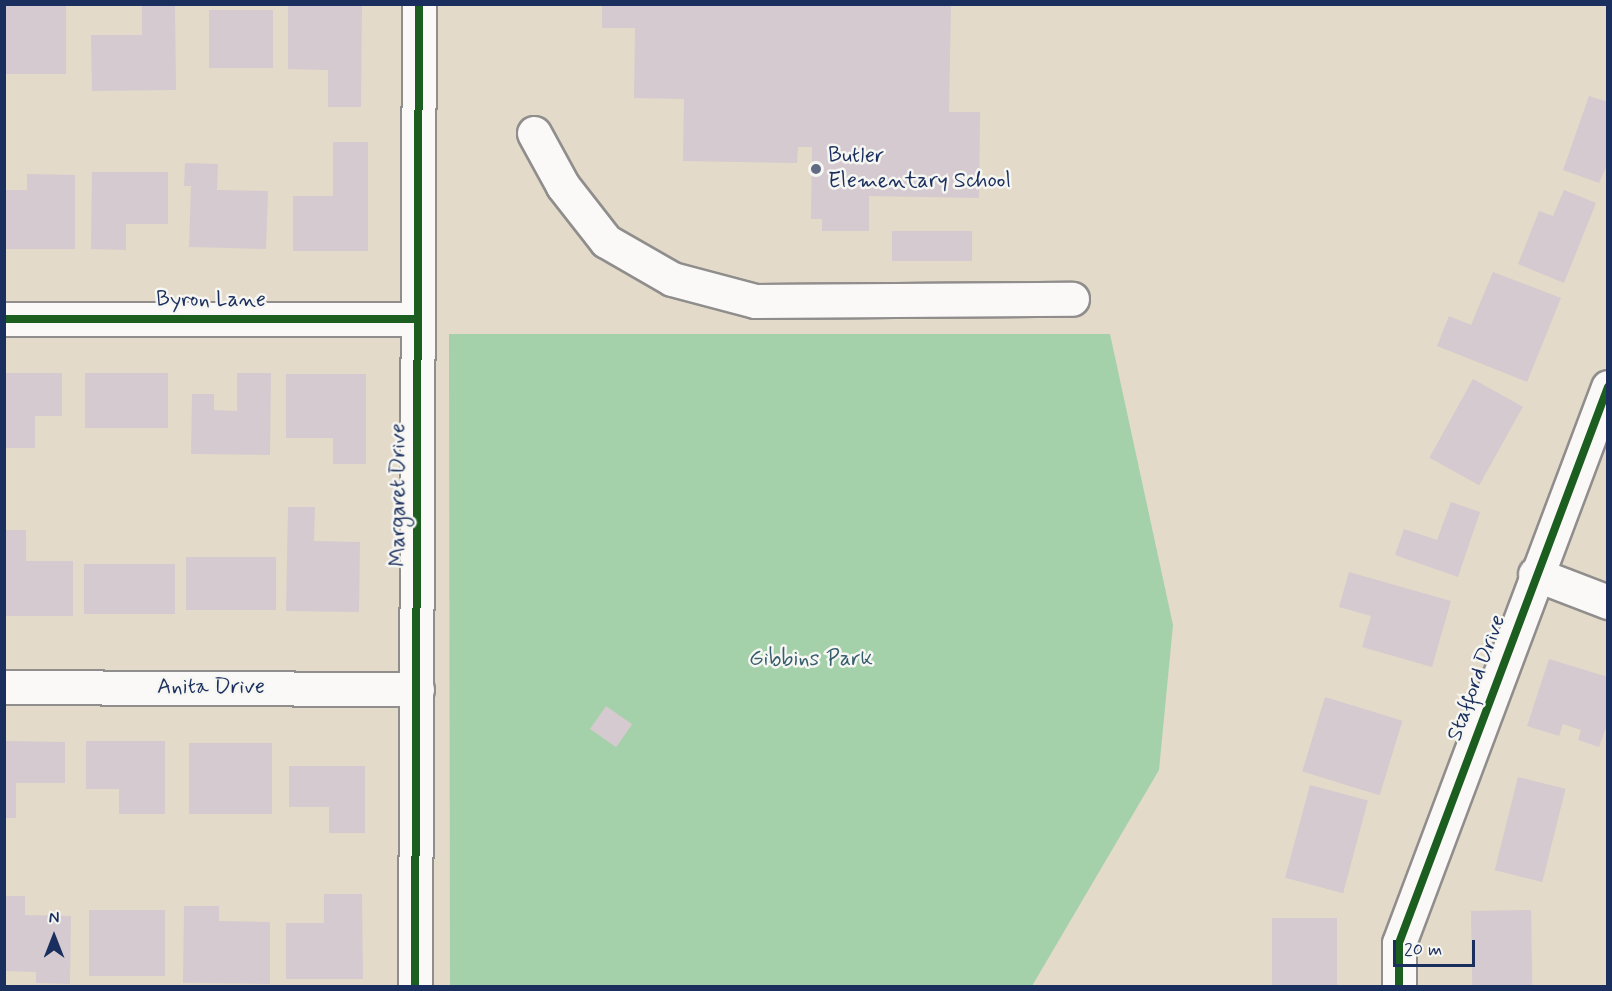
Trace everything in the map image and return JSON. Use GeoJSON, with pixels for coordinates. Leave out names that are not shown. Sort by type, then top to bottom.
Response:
{"type":"FeatureCollection","features":[{"type":"Feature","properties":{"kind":"street","name":"Margaret Drive"},"geometry":{"type":"LineString","coordinates":[[415,987],[419,4]]}},
{"type":"Feature","properties":{"kind":"street"},"geometry":{"type":"LineString","coordinates":[[534,133],[563,186],[606,241],[672,279],[755,301],[1072,299]]}},
{"type":"Feature","properties":{"kind":"street","name":"Byron Lane"},"geometry":{"type":"LineString","coordinates":[[4,319],[417,320]]}},
{"type":"Feature","properties":{"kind":"street","name":"Stafford Drive"},"geometry":{"type":"LineString","coordinates":[[1399,987],[1399,943],[1535,574],[1608,387]]}},
{"type":"Feature","properties":{"kind":"street"},"geometry":{"type":"LineString","coordinates":[[1535,574],[1608,602]]}},
{"type":"Feature","properties":{"kind":"street","name":"Anita Drive"},"geometry":{"type":"LineString","coordinates":[[4,687],[417,689]]}},
{"type":"Feature","properties":{"kind":"green space","name":"Gibbins Park"},"geometry":{"type":"Polygon","coordinates":[[[449,334],[1110,334],[1173,625],[1159,770],[1032,986],[450,986],[449,334]]]}},
{"type":"Feature","properties":{"kind":"building"},"geometry":{"type":"Polygon","coordinates":[[[602,4],[951,4],[949,112],[980,112],[979,198],[869,196],[869,231],[822,231],[822,219],[811,219],[812,147],[798,147],[797,163],[683,161],[684,99],[634,98],[635,28],[602,28],[602,4]]]}},
{"type":"Feature","properties":{"kind":"building"},"geometry":{"type":"Polygon","coordinates":[[[288,5],[362,6],[361,107],[328,107],[328,70],[288,69],[288,5]]]}},
{"type":"Feature","properties":{"kind":"building"},"geometry":{"type":"Polygon","coordinates":[[[4,6],[66,6],[66,74],[4,74],[4,6]]]}},
{"type":"Feature","properties":{"kind":"building"},"geometry":{"type":"Polygon","coordinates":[[[142,6],[175,6],[176,90],[92,91],[91,35],[142,35],[142,6]]]}},
{"type":"Feature","properties":{"kind":"building"},"geometry":{"type":"Polygon","coordinates":[[[209,10],[273,10],[273,68],[209,68],[209,10]]]}},
{"type":"Feature","properties":{"kind":"building"},"geometry":{"type":"Polygon","coordinates":[[[1589,96],[1608,102],[1608,163],[1599,183],[1563,170],[1589,96]]]}},
{"type":"Feature","properties":{"kind":"building"},"geometry":{"type":"Polygon","coordinates":[[[333,142],[368,142],[368,251],[293,251],[293,196],[333,196],[333,142]]]}},
{"type":"Feature","properties":{"kind":"building"},"geometry":{"type":"Polygon","coordinates":[[[185,163],[218,164],[217,190],[268,191],[266,249],[189,247],[191,186],[184,186],[185,163]]]}},
{"type":"Feature","properties":{"kind":"building"},"geometry":{"type":"Polygon","coordinates":[[[92,172],[168,172],[168,224],[126,224],[126,250],[91,249],[92,172]]]}},
{"type":"Feature","properties":{"kind":"building"},"geometry":{"type":"Polygon","coordinates":[[[27,174],[75,175],[75,249],[4,249],[4,190],[27,190],[27,174]]]}},
{"type":"Feature","properties":{"kind":"building"},"geometry":{"type":"Polygon","coordinates":[[[1564,190],[1596,203],[1564,283],[1518,264],[1539,211],[1553,216],[1564,190]]]}},
{"type":"Feature","properties":{"kind":"building"},"geometry":{"type":"Polygon","coordinates":[[[892,231],[972,231],[972,261],[892,261],[892,231]]]}},
{"type":"Feature","properties":{"kind":"building"},"geometry":{"type":"Polygon","coordinates":[[[1493,272],[1561,298],[1527,382],[1437,346],[1449,316],[1471,325],[1493,272]]]}},
{"type":"Feature","properties":{"kind":"building"},"geometry":{"type":"Polygon","coordinates":[[[4,373],[62,373],[62,416],[35,416],[35,448],[4,448],[4,373]]]}},
{"type":"Feature","properties":{"kind":"building"},"geometry":{"type":"Polygon","coordinates":[[[85,373],[168,373],[168,428],[85,428],[85,373]]]}},
{"type":"Feature","properties":{"kind":"building"},"geometry":{"type":"Polygon","coordinates":[[[237,373],[271,373],[270,455],[191,454],[192,394],[214,394],[214,410],[237,411],[237,373]]]}},
{"type":"Feature","properties":{"kind":"building"},"geometry":{"type":"Polygon","coordinates":[[[286,374],[366,374],[366,464],[333,464],[333,438],[286,438],[286,374]]]}},
{"type":"Feature","properties":{"kind":"building"},"geometry":{"type":"Polygon","coordinates":[[[1473,379],[1523,407],[1479,485],[1429,458],[1473,379]]]}},
{"type":"Feature","properties":{"kind":"building"},"geometry":{"type":"Polygon","coordinates":[[[1451,502],[1480,512],[1458,577],[1395,555],[1404,529],[1437,540],[1451,502]]]}},
{"type":"Feature","properties":{"kind":"building"},"geometry":{"type":"Polygon","coordinates":[[[288,507],[315,507],[314,541],[360,542],[359,612],[286,611],[288,507]]]}},
{"type":"Feature","properties":{"kind":"building"},"geometry":{"type":"Polygon","coordinates":[[[4,530],[26,530],[26,561],[73,561],[73,616],[4,616],[4,530]]]}},
{"type":"Feature","properties":{"kind":"building"},"geometry":{"type":"Polygon","coordinates":[[[186,557],[276,557],[276,610],[186,610],[186,557]]]}},
{"type":"Feature","properties":{"kind":"building"},"geometry":{"type":"Polygon","coordinates":[[[84,564],[175,564],[175,614],[84,614],[84,564]]]}},
{"type":"Feature","properties":{"kind":"building"},"geometry":{"type":"Polygon","coordinates":[[[1349,572],[1451,601],[1432,667],[1362,647],[1371,616],[1339,607],[1349,572]]]}},
{"type":"Feature","properties":{"kind":"building"},"geometry":{"type":"Polygon","coordinates":[[[1549,659],[1608,677],[1608,722],[1599,747],[1578,740],[1581,730],[1563,724],[1559,736],[1527,726],[1549,659]]]}},
{"type":"Feature","properties":{"kind":"building"},"geometry":{"type":"Polygon","coordinates":[[[1325,697],[1402,721],[1380,795],[1302,772],[1325,697]]]}},
{"type":"Feature","properties":{"kind":"building"},"geometry":{"type":"Polygon","coordinates":[[[606,706],[632,724],[616,747],[590,729],[606,706]]]}},
{"type":"Feature","properties":{"kind":"building"},"geometry":{"type":"Polygon","coordinates":[[[4,741],[65,742],[65,783],[16,783],[16,818],[4,818],[4,741]]]}},
{"type":"Feature","properties":{"kind":"building"},"geometry":{"type":"Polygon","coordinates":[[[86,741],[165,741],[165,814],[119,814],[119,789],[86,789],[86,741]]]}},
{"type":"Feature","properties":{"kind":"building"},"geometry":{"type":"Polygon","coordinates":[[[189,743],[272,743],[272,814],[189,814],[189,743]]]}},
{"type":"Feature","properties":{"kind":"building"},"geometry":{"type":"Polygon","coordinates":[[[289,766],[365,766],[365,833],[329,833],[329,807],[289,807],[289,766]]]}},
{"type":"Feature","properties":{"kind":"building"},"geometry":{"type":"Polygon","coordinates":[[[1518,777],[1566,789],[1542,882],[1495,870],[1518,777]]]}},
{"type":"Feature","properties":{"kind":"building"},"geometry":{"type":"Polygon","coordinates":[[[1310,785],[1368,801],[1343,893],[1285,878],[1310,785]]]}},
{"type":"Feature","properties":{"kind":"building"},"geometry":{"type":"Polygon","coordinates":[[[324,894],[362,894],[363,979],[286,979],[286,923],[324,923],[324,894]]]}},
{"type":"Feature","properties":{"kind":"building"},"geometry":{"type":"Polygon","coordinates":[[[5,896],[25,896],[25,915],[71,916],[70,984],[36,983],[36,972],[5,971],[5,896]]]}},
{"type":"Feature","properties":{"kind":"building"},"geometry":{"type":"Polygon","coordinates":[[[184,906],[219,906],[219,921],[270,922],[270,984],[183,983],[184,906]]]}},
{"type":"Feature","properties":{"kind":"building"},"geometry":{"type":"Polygon","coordinates":[[[89,910],[165,910],[165,976],[89,976],[89,910]]]}},
{"type":"Feature","properties":{"kind":"building"},"geometry":{"type":"Polygon","coordinates":[[[1531,910],[1532,986],[1472,986],[1471,911],[1531,910]]]}},
{"type":"Feature","properties":{"kind":"building"},"geometry":{"type":"Polygon","coordinates":[[[1272,918],[1337,918],[1337,986],[1272,986],[1272,918]]]}},
{"type":"Feature","properties":{"kind":"cycle path"},"geometry":{"type":"LineString","coordinates":[[415,986],[419,4]]}},
{"type":"Feature","properties":{"kind":"cycle path"},"geometry":{"type":"LineString","coordinates":[[4,319],[418,319]]}},
{"type":"Feature","properties":{"kind":"cycle path"},"geometry":{"type":"LineString","coordinates":[[1399,986],[1399,943],[1608,387]]}},
{"type":"Feature","properties":{"kind":"place","name":"Butler Elementary School"},"geometry":{"type":"Point","coordinates":[816,169]}}]}
